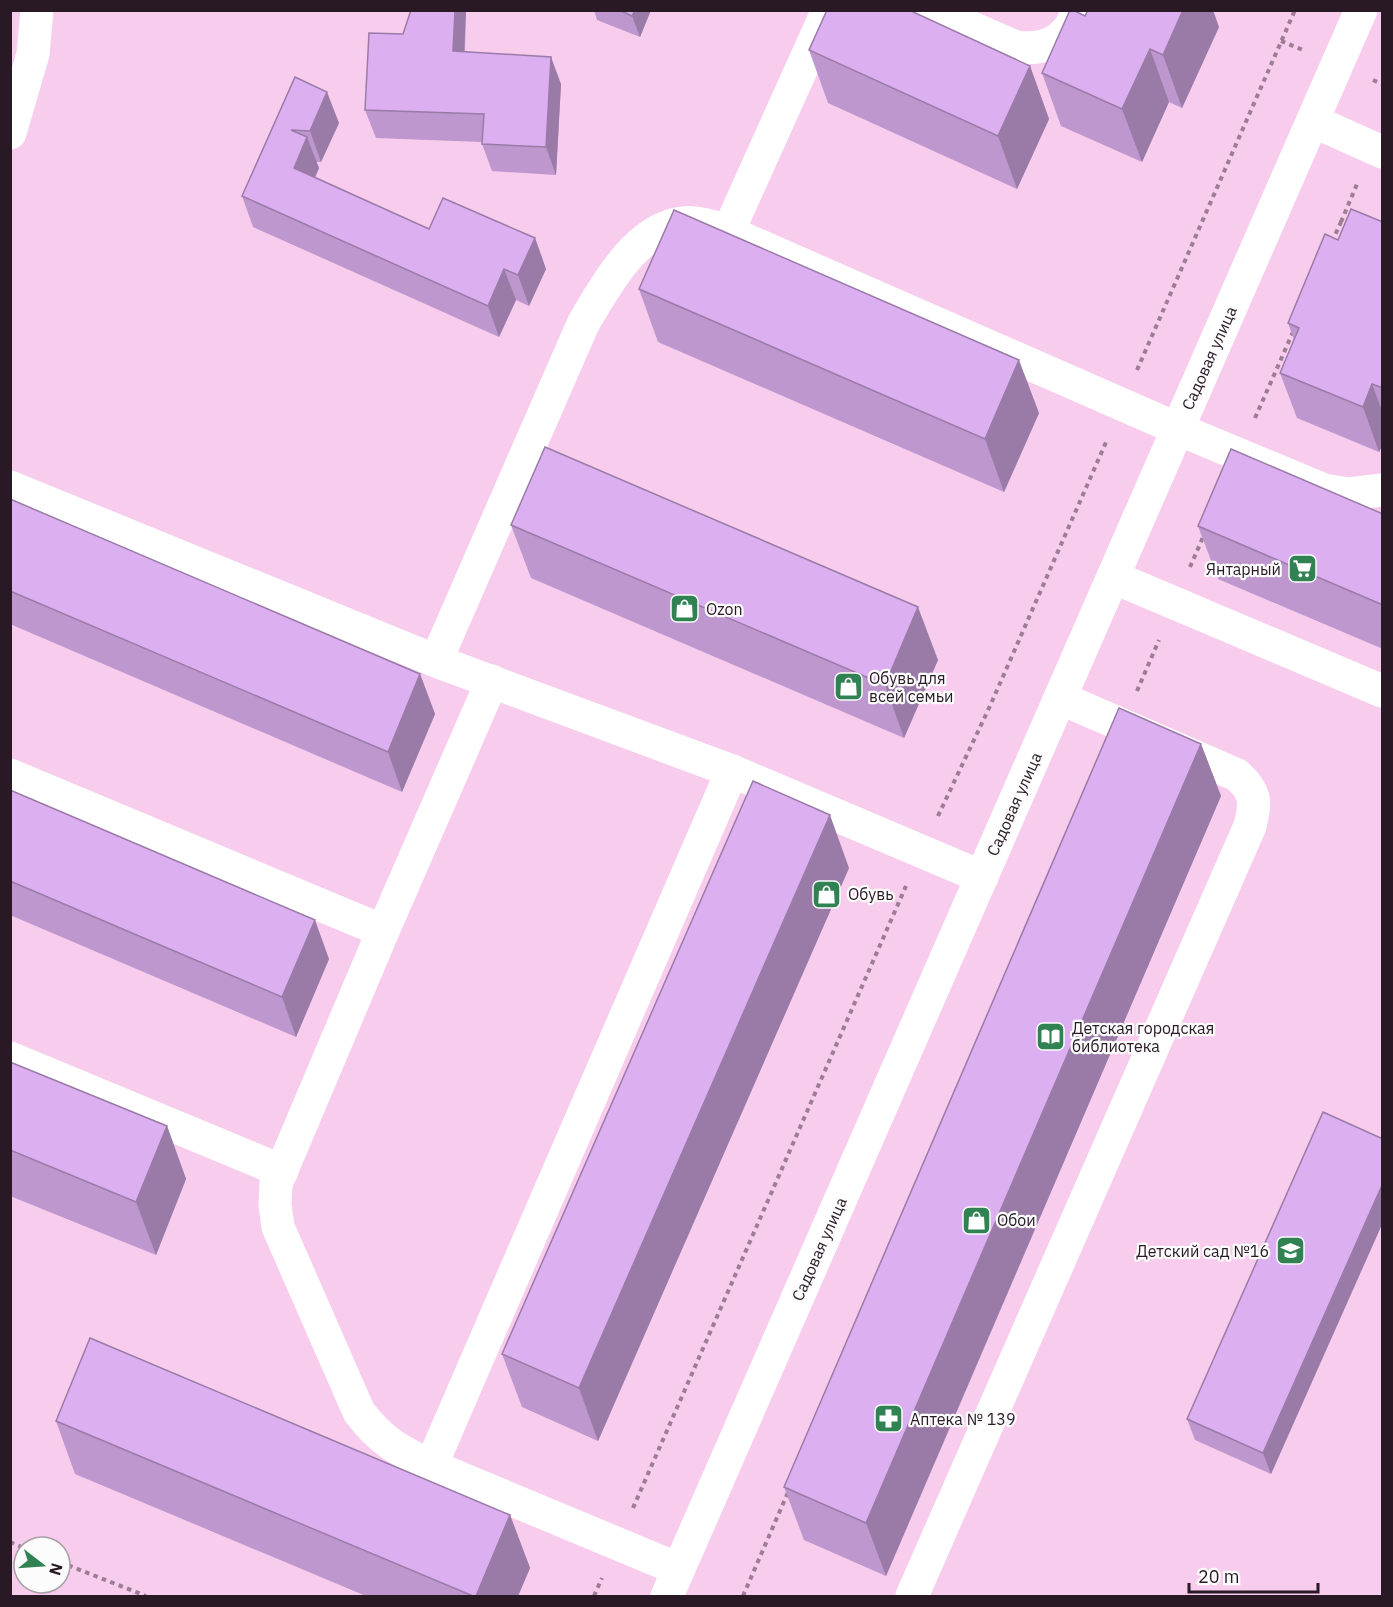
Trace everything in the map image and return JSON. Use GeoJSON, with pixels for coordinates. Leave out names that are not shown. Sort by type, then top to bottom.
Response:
{"type":"FeatureCollection","features":[{"type":"Feature","properties":{"kind":"street"},"geometry":{"type":"LineString","coordinates":[[10,133],[33,54],[37,10]]}},
{"type":"Feature","properties":{"kind":"street"},"geometry":{"type":"LineString","coordinates":[[728,232],[828,10]]}},
{"type":"Feature","properties":{"kind":"street"},"geometry":{"type":"LineString","coordinates":[[931,10],[1016,46],[1029,48],[1047,46],[1064,36],[1076,18],[1078,10]]}},
{"type":"Feature","properties":{"kind":"street","name":"Садовая улица"},"geometry":{"type":"LineString","coordinates":[[673,1583],[1361,10]]}},
{"type":"Feature","properties":{"kind":"street"},"geometry":{"type":"LineString","coordinates":[[1312,121],[1383,152]]}},
{"type":"Feature","properties":{"kind":"street"},"geometry":{"type":"LineString","coordinates":[[436,660],[583,324],[603,290],[625,260],[646,238],[664,228],[683,223],[705,224],[728,232],[1122,405],[1323,490],[1349,494],[1383,490]]}},
{"type":"Feature","properties":{"kind":"street"},"geometry":{"type":"LineString","coordinates":[[10,488],[436,660],[732,771],[981,877]]}},
{"type":"Feature","properties":{"kind":"street"},"geometry":{"type":"LineString","coordinates":[[1113,577],[1383,691]]}},
{"type":"Feature","properties":{"kind":"street"},"geometry":{"type":"LineString","coordinates":[[492,681],[276,1184],[275,1205],[278,1227],[359,1412],[374,1431],[398,1450],[431,1466],[617,1544],[673,1583]]}},
{"type":"Feature","properties":{"kind":"street"},"geometry":{"type":"LineString","coordinates":[[912,1596],[1250,826],[1255,805],[1250,787],[1237,775],[1060,698]]}},
{"type":"Feature","properties":{"kind":"street"},"geometry":{"type":"LineString","coordinates":[[431,1466],[732,771]]}},
{"type":"Feature","properties":{"kind":"street"},"geometry":{"type":"LineString","coordinates":[[10,775],[383,931]]}},
{"type":"Feature","properties":{"kind":"street"},"geometry":{"type":"LineString","coordinates":[[10,1058],[282,1171]]}},
{"type":"Feature","properties":{"kind":"path"},"geometry":{"type":"LineString","coordinates":[[594,1596],[922,852],[990,706],[1295,10]]}},
{"type":"Feature","properties":{"kind":"path"},"geometry":{"type":"LineString","coordinates":[[1332,243],[1341,222],[1351,227]]}},
{"type":"Feature","properties":{"kind":"path"},"geometry":{"type":"LineString","coordinates":[[1239,455],[1294,328]]}},
{"type":"Feature","properties":{"kind":"path"},"geometry":{"type":"LineString","coordinates":[[1122,724],[1207,529]]}},
{"type":"Feature","properties":{"kind":"path"},"geometry":{"type":"LineString","coordinates":[[743,1596],[790,1487]]}},
{"type":"Feature","properties":{"kind":"path"},"geometry":{"type":"LineString","coordinates":[[72,1567],[146,1596]]}},
{"type":"Feature","properties":{"kind":"building"},"geometry":{"type":"Polygon","coordinates":[[[411,10],[455,10],[453,51],[551,57],[546,147],[482,144],[484,114],[365,110],[369,33],[403,34],[411,10]]]}},
{"type":"Feature","properties":{"kind":"building"},"geometry":{"type":"Polygon","coordinates":[[[619,10],[635,10],[632,16],[619,10]]]}},
{"type":"Feature","properties":{"kind":"building"},"geometry":{"type":"Polygon","coordinates":[[[827,10],[909,10],[1030,66],[998,136],[809,50],[827,10]]]}},
{"type":"Feature","properties":{"kind":"building"},"geometry":{"type":"Polygon","coordinates":[[[1070,10],[1085,16],[1088,10],[1183,10],[1163,55],[1150,49],[1122,109],[1042,73],[1070,10]]]}},
{"type":"Feature","properties":{"kind":"building"},"geometry":{"type":"Polygon","coordinates":[[[295,77],[327,92],[310,131],[291,130],[307,137],[294,168],[429,229],[443,198],[535,238],[518,275],[504,269],[488,306],[242,196],[295,77]]]}},
{"type":"Feature","properties":{"kind":"building"},"geometry":{"type":"Polygon","coordinates":[[[1351,209],[1383,222],[1383,388],[1372,384],[1363,407],[1280,373],[1299,328],[1288,323],[1325,234],[1338,240],[1351,209]]]}},
{"type":"Feature","properties":{"kind":"building"},"geometry":{"type":"Polygon","coordinates":[[[674,210],[1019,360],[985,439],[639,289],[674,210]]]}},
{"type":"Feature","properties":{"kind":"building"},"geometry":{"type":"Polygon","coordinates":[[[545,447],[918,607],[885,685],[511,525],[545,447]]]}},
{"type":"Feature","properties":{"kind":"building"},"geometry":{"type":"Polygon","coordinates":[[[1231,449],[1383,514],[1383,605],[1198,526],[1231,449]]]}},
{"type":"Feature","properties":{"kind":"building"},"geometry":{"type":"Polygon","coordinates":[[[10,499],[420,674],[388,752],[10,591],[10,499]]]}},
{"type":"Feature","properties":{"kind":"building"},"geometry":{"type":"Polygon","coordinates":[[[1119,708],[1201,744],[866,1523],[784,1487],[1119,708]]]}},
{"type":"Feature","properties":{"kind":"building"},"geometry":{"type":"Polygon","coordinates":[[[753,781],[830,815],[579,1388],[502,1354],[753,781]]]}},
{"type":"Feature","properties":{"kind":"building"},"geometry":{"type":"Polygon","coordinates":[[[10,790],[315,920],[282,997],[10,881],[10,790]]]}},
{"type":"Feature","properties":{"kind":"building"},"geometry":{"type":"Polygon","coordinates":[[[10,1062],[167,1126],[136,1202],[10,1150],[10,1062]]]}},
{"type":"Feature","properties":{"kind":"building"},"geometry":{"type":"Polygon","coordinates":[[[1323,1112],[1383,1139],[1383,1183],[1263,1453],[1187,1419],[1323,1112]]]}},
{"type":"Feature","properties":{"kind":"building"},"geometry":{"type":"Polygon","coordinates":[[[90,1338],[510,1515],[476,1596],[56,1421],[90,1338]]]}},
{"type":"Feature","properties":{"kind":"place","name":"Янтарный"},"geometry":{"type":"Point","coordinates":[1302,569]}},
{"type":"Feature","properties":{"kind":"place","name":"Ozon"},"geometry":{"type":"Point","coordinates":[685,609]}},
{"type":"Feature","properties":{"kind":"place","name":"Обувь для всей семьи"},"geometry":{"type":"Point","coordinates":[848,687]}},
{"type":"Feature","properties":{"kind":"place","name":"Обувь"},"geometry":{"type":"Point","coordinates":[827,894]}},
{"type":"Feature","properties":{"kind":"place","name":"Детская городская библиотека"},"geometry":{"type":"Point","coordinates":[1051,1037]}},
{"type":"Feature","properties":{"kind":"place","name":"Обои"},"geometry":{"type":"Point","coordinates":[976,1220]}},
{"type":"Feature","properties":{"kind":"place","name":"Детский сад №16"},"geometry":{"type":"Point","coordinates":[1290,1251]}},
{"type":"Feature","properties":{"kind":"place","name":"Аптека № 139"},"geometry":{"type":"Point","coordinates":[889,1419]}}]}
